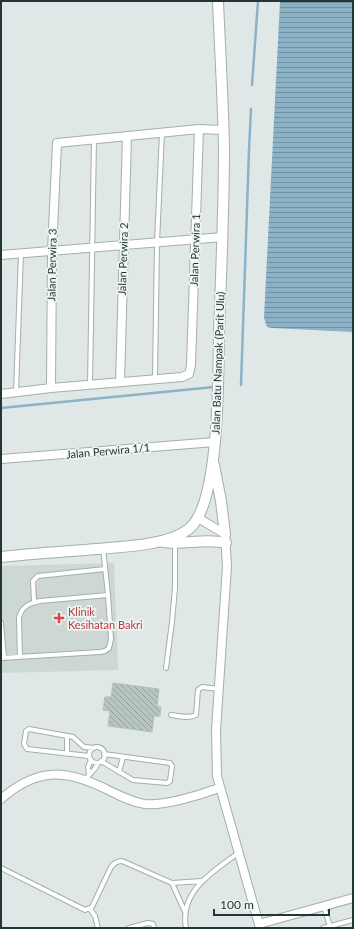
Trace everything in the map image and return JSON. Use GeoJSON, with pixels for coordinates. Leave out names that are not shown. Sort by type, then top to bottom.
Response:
{"type":"FeatureCollection","features":[{"type":"Feature","properties":{"kind":"street","name":"Jalan Batu Nampak (Parit Ulu)"},"geometry":{"type":"LineString","coordinates":[[1,557],[134,546],[166,540],[186,530],[198,518],[205,502],[215,442],[223,237],[223,130],[218,1]]}},
{"type":"Feature","properties":{"kind":"street"},"geometry":{"type":"LineString","coordinates":[[94,139],[199,129],[223,130]]}},
{"type":"Feature","properties":{"kind":"street","name":"Jalan Perwira 1"},"geometry":{"type":"LineString","coordinates":[[155,379],[187,376],[191,371],[199,129]]}},
{"type":"Feature","properties":{"kind":"street","name":"Jalan Perwira 2"},"geometry":{"type":"LineString","coordinates":[[120,382],[127,136]]}},
{"type":"Feature","properties":{"kind":"street","name":"Jalan Perwira 3"},"geometry":{"type":"LineString","coordinates":[[51,388],[52,251],[57,143],[94,139]]}},
{"type":"Feature","properties":{"kind":"street"},"geometry":{"type":"LineString","coordinates":[[1,255],[223,237]]}},
{"type":"Feature","properties":{"kind":"street"},"geometry":{"type":"LineString","coordinates":[[1,394],[155,379]]}},
{"type":"Feature","properties":{"kind":"street","name":"Jalan Perwira 1/1"},"geometry":{"type":"LineString","coordinates":[[1,459],[215,442]]}},
{"type":"Feature","properties":{"kind":"street"},"geometry":{"type":"LineString","coordinates":[[212,459],[220,494],[227,566],[219,689],[216,756],[217,776],[219,788],[259,926],[353,898]]}},
{"type":"Feature","properties":{"kind":"street"},"geometry":{"type":"LineString","coordinates":[[198,518],[225,538]]}},
{"type":"Feature","properties":{"kind":"street"},"geometry":{"type":"LineString","coordinates":[[157,541],[174,544],[215,541],[225,538]]}},
{"type":"Feature","properties":{"kind":"street"},"geometry":{"type":"LineString","coordinates":[[1,799],[20,784],[49,775],[64,774],[87,777],[120,796],[145,804],[167,802],[206,793],[219,788]]}},
{"type":"Feature","properties":{"kind":"lane"},"geometry":{"type":"LineString","coordinates":[[155,379],[157,242],[162,132]]}},
{"type":"Feature","properties":{"kind":"lane"},"geometry":{"type":"LineString","coordinates":[[90,385],[94,139]]}},
{"type":"Feature","properties":{"kind":"lane"},"geometry":{"type":"LineString","coordinates":[[16,392],[21,253]]}},
{"type":"Feature","properties":{"kind":"lane"},"geometry":{"type":"LineString","coordinates":[[166,668],[175,588],[174,544]]}},
{"type":"Feature","properties":{"kind":"lane"},"geometry":{"type":"LineString","coordinates":[[1,623],[2,658],[105,651],[109,648],[111,640],[103,548]]}},
{"type":"Feature","properties":{"kind":"lane"},"geometry":{"type":"LineString","coordinates":[[34,602],[33,581],[38,576],[105,569]]}},
{"type":"Feature","properties":{"kind":"lane"},"geometry":{"type":"LineString","coordinates":[[20,657],[20,613],[26,606],[34,602],[108,596]]}},
{"type":"Feature","properties":{"kind":"lane"},"geometry":{"type":"LineString","coordinates":[[171,715],[194,716],[196,714],[198,690],[202,687],[219,689]]}},
{"type":"Feature","properties":{"kind":"lane"},"geometry":{"type":"LineString","coordinates":[[29,729],[67,736],[73,737],[84,747],[100,748],[104,754],[171,764],[170,781],[167,783],[131,779],[120,772],[90,758],[27,749],[24,744],[26,731],[29,729]]}},
{"type":"Feature","properties":{"kind":"lane"},"geometry":{"type":"LineString","coordinates":[[67,736],[67,754]]}},
{"type":"Feature","properties":{"kind":"lane"},"geometry":{"type":"LineString","coordinates":[[87,777],[90,752],[94,748]]}},
{"type":"Feature","properties":{"kind":"lane"},"geometry":{"type":"LineString","coordinates":[[87,777],[95,770],[99,762],[103,759],[104,754]]}},
{"type":"Feature","properties":{"kind":"lane"},"geometry":{"type":"LineString","coordinates":[[120,772],[123,757]]}},
{"type":"Feature","properties":{"kind":"lane"},"geometry":{"type":"LineString","coordinates":[[185,913],[193,892],[202,881],[238,853]]}},
{"type":"Feature","properties":{"kind":"lane"},"geometry":{"type":"LineString","coordinates":[[1,868],[82,910],[90,909],[92,907],[111,867],[118,861],[122,861],[172,883],[202,881]]}},
{"type":"Feature","properties":{"kind":"lane"},"geometry":{"type":"LineString","coordinates":[[172,883],[185,913],[186,928]]}},
{"type":"Feature","properties":{"kind":"lane"},"geometry":{"type":"LineString","coordinates":[[324,906],[330,927]]}},
{"type":"Feature","properties":{"kind":"lane"},"geometry":{"type":"LineString","coordinates":[[90,909],[95,916],[98,928]]}},
{"type":"Feature","properties":{"kind":"lane"},"geometry":{"type":"LineString","coordinates":[[323,928],[353,920]]}},
{"type":"Feature","properties":{"kind":"lane"},"geometry":{"type":"LineString","coordinates":[[130,928],[148,923],[153,924],[154,928]]}},
{"type":"Feature","properties":{"kind":"shaded area","name":"Klinik Kesihatan Bakri"},"geometry":{"type":"Polygon","coordinates":[[[114,563],[118,670],[1,673],[1,566],[114,563]]]}},
{"type":"Feature","properties":{"kind":"water"},"geometry":{"type":"Polygon","coordinates":[[[280,1],[353,1],[353,332],[272,328],[267,327],[264,318],[280,1]]]}},
{"type":"Feature","properties":{"kind":"building"},"geometry":{"type":"Polygon","coordinates":[[[113,683],[159,689],[157,706],[161,707],[160,716],[154,716],[152,732],[108,726],[110,711],[103,710],[105,697],[111,697],[113,683]]]}},
{"type":"Feature","properties":{"kind":"waterway"},"geometry":{"type":"LineString","coordinates":[[252,85],[258,1]]}},
{"type":"Feature","properties":{"kind":"waterway"},"geometry":{"type":"LineString","coordinates":[[241,385],[251,109]]}},
{"type":"Feature","properties":{"kind":"waterway"},"geometry":{"type":"LineString","coordinates":[[1,408],[214,387]]}},
{"type":"Feature","properties":{"kind":"place","name":"Klinik Kesihatan Bakri"},"geometry":{"type":"Point","coordinates":[59,618]}}]}
